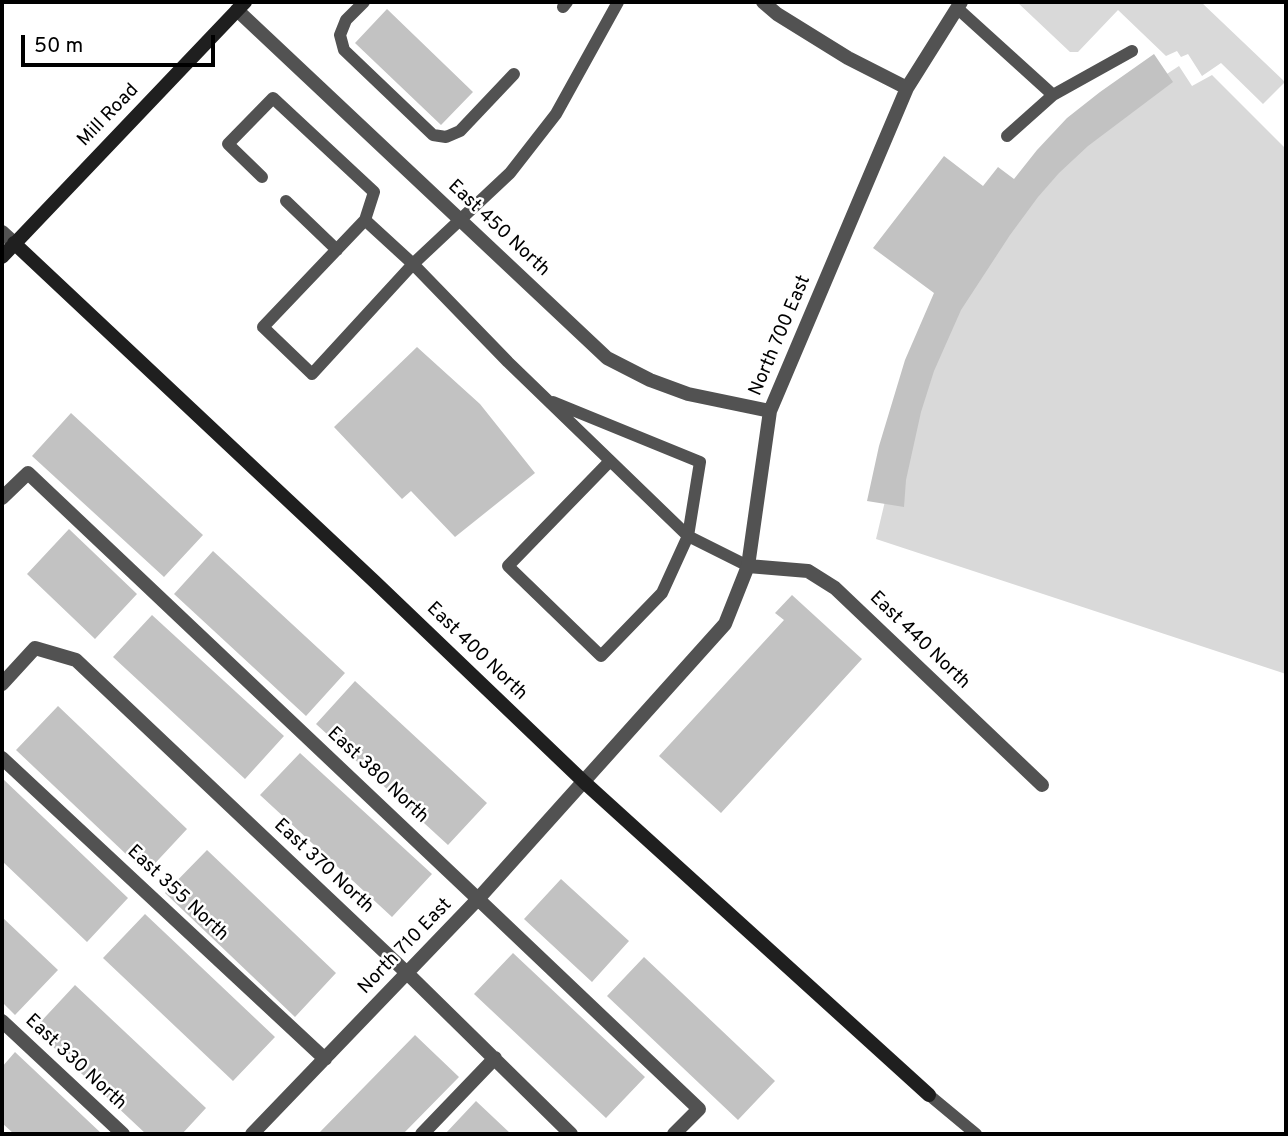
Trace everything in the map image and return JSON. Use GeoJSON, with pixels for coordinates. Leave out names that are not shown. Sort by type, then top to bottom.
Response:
{"type":"FeatureCollection","features":[{"type":"Feature","properties":{"kind":"street"},"geometry":{"type":"LineString","coordinates":[[763,2],[777,14],[848,58],[907,88]]}},
{"type":"Feature","properties":{"kind":"street","name":"North 700 East"},"geometry":{"type":"LineString","coordinates":[[584,782],[725,624],[748,566],[770,411],[907,88],[959,5]]}},
{"type":"Feature","properties":{"kind":"street","name":"East 450 North"},"geometry":{"type":"LineString","coordinates":[[241,6],[459,219],[607,358],[650,380],[688,394],[770,411]]}},
{"type":"Feature","properties":{"kind":"street","name":"Mill Road"},"geometry":{"type":"LineString","coordinates":[[2,257],[241,6]]}},
{"type":"Feature","properties":{"kind":"street","name":"East 400 North"},"geometry":{"type":"LineString","coordinates":[[2,232],[584,782],[929,1095]]}},
{"type":"Feature","properties":{"kind":"street","name":"East 380 North"},"geometry":{"type":"LineString","coordinates":[[2,498],[28,473],[699,1108],[674,1134]]}},
{"type":"Feature","properties":{"kind":"street","name":"East 440 North"},"geometry":{"type":"LineString","coordinates":[[748,566],[808,571],[835,588],[1042,785]]}},
{"type":"Feature","properties":{"kind":"street","name":"East 370 North"},"geometry":{"type":"LineString","coordinates":[[2,684],[35,648],[76,660],[407,973],[571,1134]]}},
{"type":"Feature","properties":{"kind":"street","name":"East 355 North"},"geometry":{"type":"LineString","coordinates":[[2,758],[325,1059]]}},
{"type":"Feature","properties":{"kind":"street","name":"North 710 East"},"geometry":{"type":"LineString","coordinates":[[252,1134],[478,899],[584,782]]}},
{"type":"Feature","properties":{"kind":"street","name":"East 330 North"},"geometry":{"type":"LineString","coordinates":[[2,1021],[123,1134]]}},
{"type":"Feature","properties":{"kind":"street"},"geometry":{"type":"LineString","coordinates":[[422,1134],[495,1058]]}},
{"type":"Feature","properties":{"kind":"lane"},"geometry":{"type":"LineString","coordinates":[[364,2],[346,20],[340,35],[344,50],[433,135],[446,137],[460,131],[514,74]]}},
{"type":"Feature","properties":{"kind":"lane"},"geometry":{"type":"LineString","coordinates":[[262,177],[228,144],[273,98],[374,192],[365,220],[263,327],[312,374],[413,264],[510,173],[556,114],[618,2]]}},
{"type":"Feature","properties":{"kind":"lane"},"geometry":{"type":"LineString","coordinates":[[959,5],[1053,94]]}},
{"type":"Feature","properties":{"kind":"lane"},"geometry":{"type":"LineString","coordinates":[[1007,136],[1053,94],[1132,51]]}},
{"type":"Feature","properties":{"kind":"lane"},"geometry":{"type":"LineString","coordinates":[[286,201],[337,250]]}},
{"type":"Feature","properties":{"kind":"lane"},"geometry":{"type":"LineString","coordinates":[[365,220],[413,264],[546,399],[688,536],[748,566]]}},
{"type":"Feature","properties":{"kind":"lane"},"geometry":{"type":"LineString","coordinates":[[546,399],[700,462],[688,536],[662,593],[601,656],[508,566],[610,461]]}},
{"type":"Feature","properties":{"kind":"lane"},"geometry":{"type":"LineString","coordinates":[[929,1095],[976,1134]]}},
{"type":"Feature","properties":{"kind":"shaded area"},"geometry":{"type":"Polygon","coordinates":[[[1017,2],[1201,2],[1285,82],[1263,104],[1221,63],[1202,76],[1188,54],[1181,57],[1177,51],[1166,56],[1118,10],[1078,52],[1070,52],[1017,2]]]}},
{"type":"Feature","properties":{"kind":"shaded area"},"geometry":{"type":"Polygon","coordinates":[[[1179,66],[1192,86],[1212,75],[1286,149],[1286,674],[876,539],[906,413],[1010,213],[1144,89],[1179,66]]]}},
{"type":"Feature","properties":{"kind":"building"},"geometry":{"type":"Polygon","coordinates":[[[387,9],[473,92],[441,125],[355,43],[387,9]]]}},
{"type":"Feature","properties":{"kind":"building"},"geometry":{"type":"Polygon","coordinates":[[[1154,54],[1173,82],[1088,146],[1059,173],[1010,235],[961,310],[934,371],[921,412],[906,480],[904,507],[867,501],[879,446],[905,360],[934,293],[873,248],[944,156],[983,186],[998,167],[1014,179],[1067,118],[1154,54]]]}},
{"type":"Feature","properties":{"kind":"building"},"geometry":{"type":"Polygon","coordinates":[[[417,347],[480,404],[535,473],[455,537],[411,491],[402,499],[334,427],[417,347]]]}},
{"type":"Feature","properties":{"kind":"building"},"geometry":{"type":"Polygon","coordinates":[[[71,413],[203,535],[164,577],[32,456],[71,413]]]}},
{"type":"Feature","properties":{"kind":"building"},"geometry":{"type":"Polygon","coordinates":[[[69,529],[137,594],[95,639],[27,574],[69,529]]]}},
{"type":"Feature","properties":{"kind":"building"},"geometry":{"type":"Polygon","coordinates":[[[213,551],[345,673],[306,716],[174,594],[213,551]]]}},
{"type":"Feature","properties":{"kind":"building"},"geometry":{"type":"Polygon","coordinates":[[[792,595],[862,659],[721,813],[659,756],[784,620],[775,613],[792,595]]]}},
{"type":"Feature","properties":{"kind":"building"},"geometry":{"type":"Polygon","coordinates":[[[152,615],[284,736],[245,779],[113,657],[152,615]]]}},
{"type":"Feature","properties":{"kind":"building"},"geometry":{"type":"Polygon","coordinates":[[[355,681],[487,803],[448,845],[316,724],[355,681]]]}},
{"type":"Feature","properties":{"kind":"building"},"geometry":{"type":"Polygon","coordinates":[[[58,706],[187,829],[146,873],[16,750],[58,706]]]}},
{"type":"Feature","properties":{"kind":"building"},"geometry":{"type":"Polygon","coordinates":[[[300,753],[432,874],[392,917],[260,795],[300,753]]]}},
{"type":"Feature","properties":{"kind":"building"},"geometry":{"type":"Polygon","coordinates":[[[2,778],[128,898],[87,942],[2,861],[2,778]]]}},
{"type":"Feature","properties":{"kind":"building"},"geometry":{"type":"Polygon","coordinates":[[[207,850],[336,973],[295,1017],[165,893],[207,850]]]}},
{"type":"Feature","properties":{"kind":"building"},"geometry":{"type":"Polygon","coordinates":[[[561,879],[629,941],[592,982],[524,919],[561,879]]]}},
{"type":"Feature","properties":{"kind":"building"},"geometry":{"type":"Polygon","coordinates":[[[145,914],[275,1037],[233,1081],[103,958],[145,914]]]}},
{"type":"Feature","properties":{"kind":"building"},"geometry":{"type":"Polygon","coordinates":[[[2,917],[58,970],[15,1015],[2,1002],[2,917]]]}},
{"type":"Feature","properties":{"kind":"building"},"geometry":{"type":"Polygon","coordinates":[[[513,953],[645,1077],[606,1118],[474,994],[513,953]]]}},
{"type":"Feature","properties":{"kind":"building"},"geometry":{"type":"Polygon","coordinates":[[[644,957],[775,1081],[738,1120],[607,996],[644,957]]]}},
{"type":"Feature","properties":{"kind":"building"},"geometry":{"type":"Polygon","coordinates":[[[75,985],[206,1108],[182,1134],[146,1134],[34,1029],[75,985]]]}},
{"type":"Feature","properties":{"kind":"building"},"geometry":{"type":"Polygon","coordinates":[[[415,1035],[459,1077],[403,1134],[318,1134],[415,1035]]]}},
{"type":"Feature","properties":{"kind":"building"},"geometry":{"type":"Polygon","coordinates":[[[15,1052],[102,1134],[14,1134],[2,1123],[2,1067],[15,1052]]]}},
{"type":"Feature","properties":{"kind":"building"},"geometry":{"type":"Polygon","coordinates":[[[476,1101],[511,1134],[445,1134],[476,1101]]]}}]}
